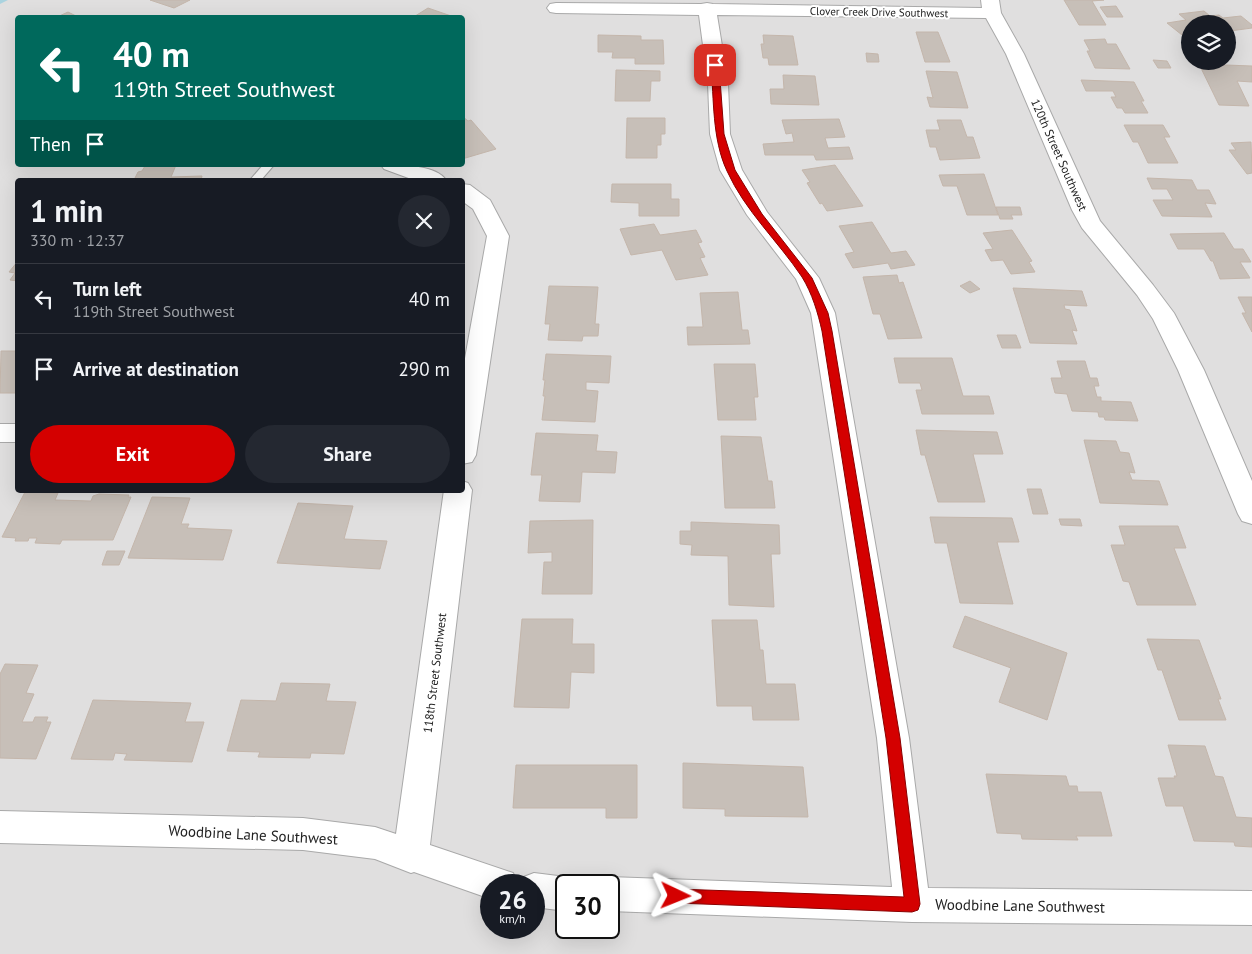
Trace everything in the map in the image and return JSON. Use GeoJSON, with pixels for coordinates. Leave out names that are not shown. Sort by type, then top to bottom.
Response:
{"type":"FeatureCollection","features":[{"type":"Feature","properties":{"kind":"street","name":"Clover Creek Drive Southwest"},"geometry":{"type":"LineString","coordinates":[[556,8],[991,6]]}},
{"type":"Feature","properties":{"kind":"street","name":"120th Street Southwest"},"geometry":{"type":"LineString","coordinates":[[991,6],[1015,54],[1090,223],[1145,290],[1165,318],[1192,370],[1252,514]]}},
{"type":"Feature","properties":{"kind":"street"},"geometry":{"type":"LineString","coordinates":[[707,8],[718,83],[720,134],[731,170],[758,215],[807,278],[823,313],[893,738],[912,904]]}},
{"type":"Feature","properties":{"kind":"street"},"geometry":{"type":"LineString","coordinates":[[397,167],[429,178]]}},
{"type":"Feature","properties":{"kind":"street"},"geometry":{"type":"LineString","coordinates":[[465,192],[482,205],[498,236],[465,432]]}},
{"type":"Feature","properties":{"kind":"street"},"geometry":{"type":"LineString","coordinates":[[0,433],[15,433]]}},
{"type":"Feature","properties":{"kind":"street","name":"118th Street Southwest"},"geometry":{"type":"LineString","coordinates":[[411,856],[458,493]]}},
{"type":"Feature","properties":{"kind":"street","name":"Woodbine Lane Southwest"},"geometry":{"type":"LineString","coordinates":[[0,827],[303,834],[375,843],[480,878]]}},
{"type":"Feature","properties":{"kind":"street","name":"Woodbine Lane Southwest"},"geometry":{"type":"LineString","coordinates":[[620,894],[912,904],[1252,908]]}},
{"type":"Feature","properties":{"kind":"lane"},"geometry":{"type":"LineString","coordinates":[[257,178],[267,167]]}},
{"type":"Feature","properties":{"kind":"shaded area"},"geometry":{"type":"Polygon","coordinates":[[[0,0],[1252,0],[1252,954],[0,954],[0,0]]]}},
{"type":"Feature","properties":{"kind":"building"},"geometry":{"type":"Polygon","coordinates":[[[150,0],[190,0],[174,8],[150,0]]]}},
{"type":"Feature","properties":{"kind":"building"},"geometry":{"type":"Polygon","coordinates":[[[1064,0],[1104,0],[1092,1],[1106,25],[1079,25],[1064,0]]]}},
{"type":"Feature","properties":{"kind":"building"},"geometry":{"type":"Polygon","coordinates":[[[1116,6],[1123,17],[1107,17],[1100,7],[1116,6]]]}},
{"type":"Feature","properties":{"kind":"building"},"geometry":{"type":"Polygon","coordinates":[[[428,8],[448,15],[417,15],[428,8]]]}},
{"type":"Feature","properties":{"kind":"building"},"geometry":{"type":"Polygon","coordinates":[[[1204,11],[1209,15],[1181,16],[1179,14],[1204,11]]]}},
{"type":"Feature","properties":{"kind":"building"},"geometry":{"type":"Polygon","coordinates":[[[68,12],[74,15],[62,15],[68,12]]]}},
{"type":"Feature","properties":{"kind":"building"},"geometry":{"type":"Polygon","coordinates":[[[1241,16],[1252,25],[1252,28],[1236,30],[1236,17],[1241,16]]]}},
{"type":"Feature","properties":{"kind":"building"},"geometry":{"type":"Polygon","coordinates":[[[1181,21],[1181,34],[1167,23],[1181,21]]]}},
{"type":"Feature","properties":{"kind":"building"},"geometry":{"type":"Polygon","coordinates":[[[916,32],[938,32],[950,62],[925,62],[916,32]]]}},
{"type":"Feature","properties":{"kind":"building"},"geometry":{"type":"Polygon","coordinates":[[[598,35],[641,36],[641,40],[663,40],[664,64],[635,64],[635,58],[612,58],[613,52],[598,52],[598,35]]]}},
{"type":"Feature","properties":{"kind":"building"},"geometry":{"type":"Polygon","coordinates":[[[763,35],[793,36],[798,65],[769,65],[768,58],[763,58],[761,44],[764,44],[763,35]]]}},
{"type":"Feature","properties":{"kind":"building"},"geometry":{"type":"Polygon","coordinates":[[[1105,39],[1107,44],[1116,44],[1130,69],[1095,68],[1087,51],[1090,51],[1084,40],[1105,39]]]}},
{"type":"Feature","properties":{"kind":"building"},"geometry":{"type":"Polygon","coordinates":[[[866,53],[878,54],[879,62],[867,62],[866,53]]]}},
{"type":"Feature","properties":{"kind":"building"},"geometry":{"type":"Polygon","coordinates":[[[1153,60],[1167,61],[1171,68],[1158,68],[1153,60]]]}},
{"type":"Feature","properties":{"kind":"building"},"geometry":{"type":"Polygon","coordinates":[[[1236,65],[1252,66],[1252,82],[1237,81],[1249,106],[1219,105],[1202,70],[1236,70],[1236,65]]]}},
{"type":"Feature","properties":{"kind":"building"},"geometry":{"type":"Polygon","coordinates":[[[616,70],[660,71],[660,81],[651,81],[650,101],[615,101],[616,70]]]}},
{"type":"Feature","properties":{"kind":"building"},"geometry":{"type":"Polygon","coordinates":[[[926,71],[957,72],[968,108],[930,107],[927,97],[933,98],[926,71]]]}},
{"type":"Feature","properties":{"kind":"building"},"geometry":{"type":"Polygon","coordinates":[[[783,75],[815,76],[819,105],[771,104],[770,89],[784,89],[783,75]]]}},
{"type":"Feature","properties":{"kind":"building"},"geometry":{"type":"Polygon","coordinates":[[[1081,80],[1134,82],[1148,113],[1125,113],[1122,108],[1117,108],[1111,97],[1116,97],[1113,91],[1086,91],[1081,80]]]}},
{"type":"Feature","properties":{"kind":"building"},"geometry":{"type":"Polygon","coordinates":[[[465,118],[468,121],[471,120],[496,149],[465,158],[465,118]]]}},
{"type":"Feature","properties":{"kind":"building"},"geometry":{"type":"Polygon","coordinates":[[[627,118],[665,118],[665,134],[661,134],[661,145],[657,145],[657,158],[626,158],[627,118]]]}},
{"type":"Feature","properties":{"kind":"building"},"geometry":{"type":"Polygon","coordinates":[[[839,119],[845,137],[825,138],[828,148],[849,147],[853,159],[816,160],[814,155],[765,155],[763,144],[794,142],[792,133],[786,134],[782,120],[839,119]]]}},
{"type":"Feature","properties":{"kind":"building"},"geometry":{"type":"Polygon","coordinates":[[[937,120],[961,120],[967,137],[973,137],[980,158],[940,160],[936,147],[930,147],[926,130],[940,130],[937,120]]]}},
{"type":"Feature","properties":{"kind":"building"},"geometry":{"type":"Polygon","coordinates":[[[1124,125],[1163,125],[1170,137],[1164,137],[1178,163],[1148,163],[1138,142],[1133,142],[1124,125]]]}},
{"type":"Feature","properties":{"kind":"building"},"geometry":{"type":"Polygon","coordinates":[[[1251,142],[1252,173],[1247,174],[1229,150],[1236,150],[1231,143],[1251,142]]]}},
{"type":"Feature","properties":{"kind":"building"},"geometry":{"type":"Polygon","coordinates":[[[835,165],[863,206],[827,211],[822,203],[820,204],[807,183],[810,182],[802,170],[835,165]]]}},
{"type":"Feature","properties":{"kind":"building"},"geometry":{"type":"Polygon","coordinates":[[[144,167],[175,167],[171,177],[202,176],[202,178],[135,178],[138,172],[142,171],[144,167]]]}},
{"type":"Feature","properties":{"kind":"building"},"geometry":{"type":"Polygon","coordinates":[[[984,174],[998,215],[967,215],[957,186],[943,186],[939,175],[984,174]]]}},
{"type":"Feature","properties":{"kind":"building"},"geometry":{"type":"Polygon","coordinates":[[[1147,178],[1192,180],[1197,190],[1209,190],[1216,204],[1205,203],[1212,217],[1162,216],[1153,200],[1173,200],[1167,189],[1152,189],[1147,178]]]}},
{"type":"Feature","properties":{"kind":"building"},"geometry":{"type":"Polygon","coordinates":[[[612,184],[671,184],[671,199],[679,199],[679,216],[639,216],[639,203],[611,202],[612,184]]]}},
{"type":"Feature","properties":{"kind":"building"},"geometry":{"type":"Polygon","coordinates":[[[996,207],[1020,207],[1022,215],[1011,215],[1013,219],[1000,219],[996,207]]]}},
{"type":"Feature","properties":{"kind":"building"},"geometry":{"type":"Polygon","coordinates":[[[872,222],[891,253],[906,251],[915,265],[891,269],[888,263],[853,268],[845,254],[854,252],[839,226],[872,222]]]}},
{"type":"Feature","properties":{"kind":"building"},"geometry":{"type":"Polygon","coordinates":[[[654,224],[660,235],[696,230],[702,242],[698,243],[705,257],[700,258],[708,275],[676,280],[662,250],[631,255],[620,229],[654,224]]]}},
{"type":"Feature","properties":{"kind":"building"},"geometry":{"type":"Polygon","coordinates":[[[1012,230],[1032,261],[1029,262],[1035,272],[1011,274],[1003,260],[991,261],[985,250],[993,249],[983,233],[1012,230]]]}},
{"type":"Feature","properties":{"kind":"building"},"geometry":{"type":"Polygon","coordinates":[[[1224,233],[1234,249],[1243,249],[1251,262],[1240,262],[1250,278],[1220,279],[1213,261],[1211,261],[1204,249],[1178,249],[1170,234],[1224,233]]]}},
{"type":"Feature","properties":{"kind":"building"},"geometry":{"type":"Polygon","coordinates":[[[15,265],[15,273],[9,272],[15,265]]]}},
{"type":"Feature","properties":{"kind":"building"},"geometry":{"type":"Polygon","coordinates":[[[15,273],[15,281],[10,280],[15,273]]]}},
{"type":"Feature","properties":{"kind":"building"},"geometry":{"type":"Polygon","coordinates":[[[897,275],[899,283],[903,282],[922,338],[888,339],[880,314],[873,314],[863,277],[897,275]]]}},
{"type":"Feature","properties":{"kind":"building"},"geometry":{"type":"Polygon","coordinates":[[[970,281],[980,289],[970,293],[960,286],[970,281]]]}},
{"type":"Feature","properties":{"kind":"building"},"geometry":{"type":"Polygon","coordinates":[[[549,286],[598,287],[595,324],[599,324],[598,336],[583,336],[582,341],[548,340],[550,324],[545,324],[549,286]]]}},
{"type":"Feature","properties":{"kind":"building"},"geometry":{"type":"Polygon","coordinates":[[[1013,288],[1082,291],[1087,306],[1064,305],[1065,309],[1070,310],[1077,331],[1072,330],[1077,344],[1030,343],[1013,288]]]}},
{"type":"Feature","properties":{"kind":"building"},"geometry":{"type":"Polygon","coordinates":[[[738,292],[742,330],[748,330],[750,344],[688,345],[687,327],[703,327],[700,293],[738,292]]]}},
{"type":"Feature","properties":{"kind":"building"},"geometry":{"type":"Polygon","coordinates":[[[1238,297],[1252,297],[1252,332],[1242,313],[1246,313],[1238,297]]]}},
{"type":"Feature","properties":{"kind":"building"},"geometry":{"type":"Polygon","coordinates":[[[997,335],[1016,335],[1021,348],[1002,348],[997,335]]]}},
{"type":"Feature","properties":{"kind":"building"},"geometry":{"type":"Polygon","coordinates":[[[1,351],[15,351],[15,393],[0,393],[1,351]]]}},
{"type":"Feature","properties":{"kind":"building"},"geometry":{"type":"Polygon","coordinates":[[[546,354],[611,356],[609,383],[586,382],[586,390],[598,391],[595,422],[542,420],[545,396],[543,396],[545,380],[543,380],[546,354]]]}},
{"type":"Feature","properties":{"kind":"building"},"geometry":{"type":"Polygon","coordinates":[[[894,358],[952,358],[963,396],[989,396],[994,414],[922,414],[916,390],[922,390],[920,383],[899,383],[894,358]]]}},
{"type":"Feature","properties":{"kind":"building"},"geometry":{"type":"Polygon","coordinates":[[[1057,361],[1085,361],[1090,378],[1097,378],[1099,386],[1094,386],[1097,397],[1101,397],[1101,401],[1131,402],[1138,421],[1105,420],[1104,417],[1099,417],[1098,412],[1072,411],[1067,394],[1055,393],[1051,378],[1062,378],[1057,361]]]}},
{"type":"Feature","properties":{"kind":"building"},"geometry":{"type":"Polygon","coordinates":[[[714,364],[755,364],[758,397],[754,397],[756,420],[718,420],[714,364]]]}},
{"type":"Feature","properties":{"kind":"building"},"geometry":{"type":"Polygon","coordinates":[[[916,430],[997,432],[1003,454],[973,454],[985,502],[938,502],[925,455],[921,455],[916,430]]]}},
{"type":"Feature","properties":{"kind":"building"},"geometry":{"type":"Polygon","coordinates":[[[536,433],[598,435],[596,451],[617,452],[615,473],[582,472],[580,502],[539,501],[542,475],[531,475],[536,433]]]}},
{"type":"Feature","properties":{"kind":"building"},"geometry":{"type":"Polygon","coordinates":[[[721,436],[761,437],[768,481],[772,481],[775,508],[725,508],[721,436]]]}},
{"type":"Feature","properties":{"kind":"building"},"geometry":{"type":"Polygon","coordinates":[[[1084,440],[1116,441],[1120,452],[1129,453],[1135,473],[1129,472],[1132,480],[1159,481],[1168,505],[1100,503],[1084,440]]]}},
{"type":"Feature","properties":{"kind":"building"},"geometry":{"type":"Polygon","coordinates":[[[1027,489],[1041,489],[1048,514],[1033,514],[1027,489]]]}},
{"type":"Feature","properties":{"kind":"building"},"geometry":{"type":"Polygon","coordinates":[[[24,493],[58,493],[55,500],[91,501],[93,496],[99,494],[129,495],[128,497],[131,497],[113,540],[62,540],[60,544],[35,543],[37,538],[29,538],[28,541],[15,541],[16,538],[2,537],[24,493]]]}},
{"type":"Feature","properties":{"kind":"building"},"geometry":{"type":"Polygon","coordinates":[[[152,497],[190,498],[181,524],[189,524],[187,528],[232,530],[223,560],[128,558],[152,497]]]}},
{"type":"Feature","properties":{"kind":"building"},"geometry":{"type":"Polygon","coordinates":[[[298,503],[353,506],[344,539],[387,541],[380,569],[277,563],[298,503]]]}},
{"type":"Feature","properties":{"kind":"building"},"geometry":{"type":"Polygon","coordinates":[[[930,517],[1012,518],[1019,542],[997,542],[1013,604],[960,603],[947,543],[935,543],[930,517]]]}},
{"type":"Feature","properties":{"kind":"building"},"geometry":{"type":"Polygon","coordinates":[[[1059,519],[1080,519],[1082,526],[1061,525],[1059,519]]]}},
{"type":"Feature","properties":{"kind":"building"},"geometry":{"type":"Polygon","coordinates":[[[593,520],[592,594],[542,594],[544,562],[552,562],[552,552],[528,553],[530,521],[593,520]]]}},
{"type":"Feature","properties":{"kind":"building"},"geometry":{"type":"Polygon","coordinates":[[[691,522],[779,525],[780,554],[771,554],[774,607],[729,605],[728,556],[691,555],[692,545],[680,544],[680,531],[691,531],[691,522]]]}},
{"type":"Feature","properties":{"kind":"building"},"geometry":{"type":"Polygon","coordinates":[[[1119,526],[1178,526],[1186,548],[1174,548],[1196,605],[1137,605],[1129,582],[1123,581],[1111,545],[1125,545],[1119,526]]]}},
{"type":"Feature","properties":{"kind":"building"},"geometry":{"type":"Polygon","coordinates":[[[107,551],[125,551],[119,565],[102,565],[107,551]]]}},
{"type":"Feature","properties":{"kind":"building"},"geometry":{"type":"Polygon","coordinates":[[[965,616],[1067,653],[1047,720],[999,702],[1011,668],[953,647],[965,616]]]}},
{"type":"Feature","properties":{"kind":"building"},"geometry":{"type":"Polygon","coordinates":[[[522,619],[573,619],[572,644],[594,644],[594,673],[571,672],[569,708],[514,707],[522,619]]]}},
{"type":"Feature","properties":{"kind":"building"},"geometry":{"type":"Polygon","coordinates":[[[712,620],[757,620],[760,650],[763,650],[766,684],[795,684],[799,720],[753,720],[752,706],[717,706],[712,620]]]}},
{"type":"Feature","properties":{"kind":"building"},"geometry":{"type":"Polygon","coordinates":[[[1147,639],[1199,640],[1221,699],[1218,699],[1226,720],[1179,720],[1162,670],[1158,670],[1147,639]]]}},
{"type":"Feature","properties":{"kind":"building"},"geometry":{"type":"Polygon","coordinates":[[[5,664],[38,665],[26,693],[34,694],[22,722],[33,722],[35,717],[48,717],[46,722],[51,722],[36,759],[0,758],[0,674],[5,664]]]}},
{"type":"Feature","properties":{"kind":"building"},"geometry":{"type":"Polygon","coordinates":[[[281,683],[330,684],[326,701],[356,702],[344,754],[311,753],[310,758],[258,757],[260,752],[227,751],[241,700],[276,701],[281,683]]]}},
{"type":"Feature","properties":{"kind":"building"},"geometry":{"type":"Polygon","coordinates":[[[93,700],[191,703],[185,722],[204,722],[192,762],[124,760],[127,754],[115,753],[113,760],[71,759],[93,700]]]}},
{"type":"Feature","properties":{"kind":"building"},"geometry":{"type":"Polygon","coordinates":[[[1168,745],[1205,746],[1215,776],[1223,777],[1236,817],[1252,818],[1252,847],[1235,846],[1234,842],[1194,841],[1183,806],[1166,806],[1158,778],[1175,778],[1174,776],[1177,776],[1168,745]]]}},
{"type":"Feature","properties":{"kind":"building"},"geometry":{"type":"Polygon","coordinates":[[[683,763],[803,767],[808,817],[725,816],[725,809],[683,808],[683,763]]]}},
{"type":"Feature","properties":{"kind":"building"},"geometry":{"type":"Polygon","coordinates":[[[516,765],[637,765],[637,818],[606,818],[606,808],[513,808],[516,765]]]}},
{"type":"Feature","properties":{"kind":"building"},"geometry":{"type":"Polygon","coordinates":[[[986,774],[1066,776],[1069,786],[1077,786],[1078,792],[1101,792],[1112,836],[1076,836],[1078,840],[1022,839],[1021,834],[997,833],[986,774]]]}},
{"type":"Feature","properties":{"kind":"waterway"},"geometry":{"type":"LineString","coordinates":[[0,2],[5,0]]}},
{"type":"Feature","properties":{"kind":"route"},"geometry":{"type":"LineString","coordinates":[[676,896],[912,904],[893,738],[823,313],[807,278],[758,215],[731,170],[720,134],[718,83],[715,65]]}}]}
